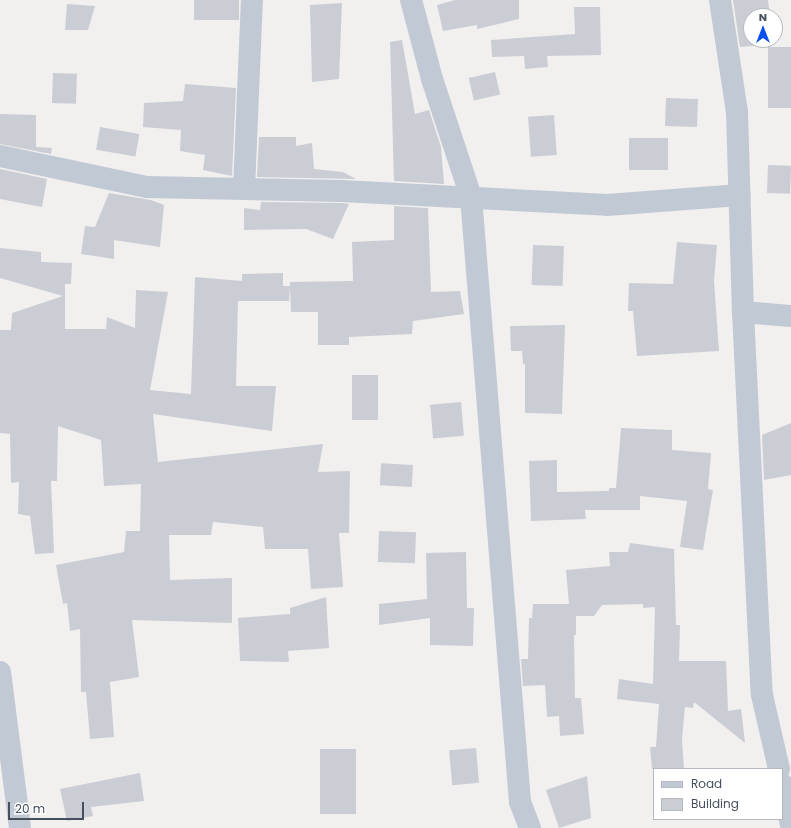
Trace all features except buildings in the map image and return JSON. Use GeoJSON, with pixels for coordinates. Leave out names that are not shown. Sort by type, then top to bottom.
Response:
{"type":"FeatureCollection","features":[{"type":"Feature","properties":{"kind":"street"},"geometry":{"type":"LineString","coordinates":[[244,189],[252,0]]}},
{"type":"Feature","properties":{"kind":"street"},"geometry":{"type":"LineString","coordinates":[[411,0],[432,79],[472,197],[520,802],[530,828]]}},
{"type":"Feature","properties":{"kind":"street"},"geometry":{"type":"LineString","coordinates":[[720,0],[738,112],[742,312],[762,695],[779,768]]}},
{"type":"Feature","properties":{"kind":"street"},"geometry":{"type":"LineString","coordinates":[[0,156],[147,187],[472,197],[607,205],[740,195]]}},
{"type":"Feature","properties":{"kind":"street"},"geometry":{"type":"LineString","coordinates":[[742,312],[791,316]]}},
{"type":"Feature","properties":{"kind":"street"},"geometry":{"type":"LineString","coordinates":[[0,672],[6,762],[20,828]]}},
{"type":"Feature","properties":{"kind":"street"},"geometry":{"type":"LineString","coordinates":[[783,789],[791,825]]}}]}
